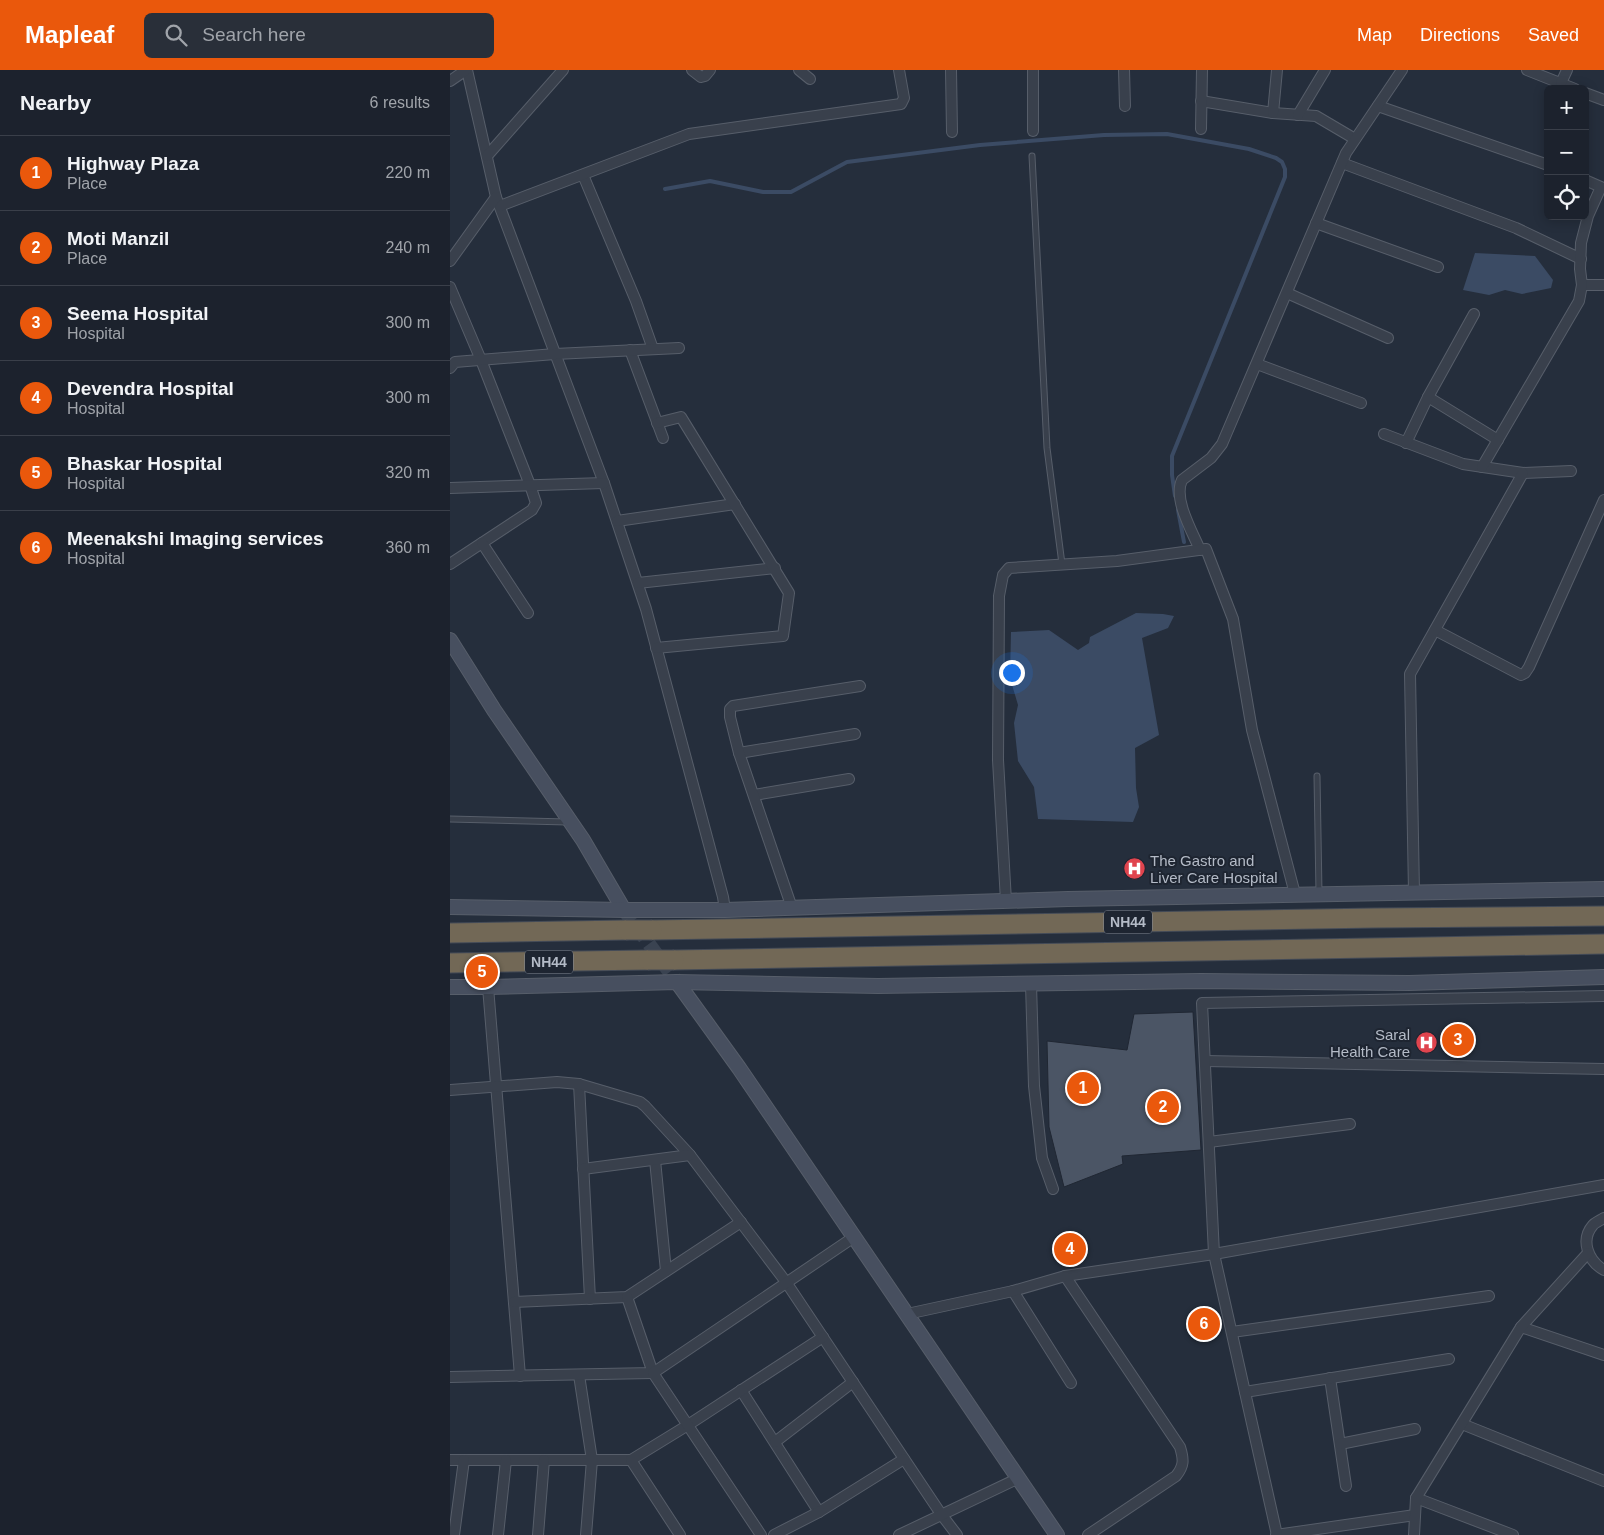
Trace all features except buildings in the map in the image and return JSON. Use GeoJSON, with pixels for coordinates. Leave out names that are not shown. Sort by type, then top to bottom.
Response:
{"type":"FeatureCollection","features":[{"type":"Feature","properties":{"kind":"highway","name":"NH44"},"geometry":{"type":"LineString","coordinates":[[450,933],[1355,918],[1604,916]]}},
{"type":"Feature","properties":{"kind":"highway","name":"NH44"},"geometry":{"type":"LineString","coordinates":[[450,963],[1604,944]]}},
{"type":"Feature","properties":{"kind":"street"},"geometry":{"type":"LineString","coordinates":[[450,81],[466,70],[498,202],[604,483],[638,584],[721,887],[725,910]]}},
{"type":"Feature","properties":{"kind":"street"},"geometry":{"type":"LineString","coordinates":[[487,156],[563,70]]}},
{"type":"Feature","properties":{"kind":"street"},"geometry":{"type":"LineString","coordinates":[[692,70],[701,77],[705,76],[710,70]]}},
{"type":"Feature","properties":{"kind":"street"},"geometry":{"type":"LineString","coordinates":[[799,70],[810,79]]}},
{"type":"Feature","properties":{"kind":"street"},"geometry":{"type":"LineString","coordinates":[[451,255],[498,202],[583,175],[689,134],[901,104],[904,98],[899,70]]}},
{"type":"Feature","properties":{"kind":"street"},"geometry":{"type":"LineString","coordinates":[[951,70],[952,132]]}},
{"type":"Feature","properties":{"kind":"street"},"geometry":{"type":"LineString","coordinates":[[1033,70],[1033,131]]}},
{"type":"Feature","properties":{"kind":"street"},"geometry":{"type":"LineString","coordinates":[[1124,70],[1125,106]]}},
{"type":"Feature","properties":{"kind":"street"},"geometry":{"type":"LineString","coordinates":[[1201,129],[1202,70]]}},
{"type":"Feature","properties":{"kind":"street"},"geometry":{"type":"LineString","coordinates":[[1273,113],[1277,70]]}},
{"type":"Feature","properties":{"kind":"street"},"geometry":{"type":"LineString","coordinates":[[1298,115],[1325,70]]}},
{"type":"Feature","properties":{"kind":"street"},"geometry":{"type":"LineString","coordinates":[[1200,550],[1180,501],[1180,485],[1182,480],[1210,458],[1222,444],[1346,152],[1402,70]]}},
{"type":"Feature","properties":{"kind":"street"},"geometry":{"type":"LineString","coordinates":[[1527,70],[1566,85]]}},
{"type":"Feature","properties":{"kind":"street"},"geometry":{"type":"LineString","coordinates":[[1561,83],[1567,70]]}},
{"type":"Feature","properties":{"kind":"street"},"geometry":{"type":"LineString","coordinates":[[1589,94],[1604,100]]}},
{"type":"Feature","properties":{"kind":"street"},"geometry":{"type":"LineString","coordinates":[[1201,101],[1273,113],[1316,116],[1355,139]]}},
{"type":"Feature","properties":{"kind":"street"},"geometry":{"type":"LineString","coordinates":[[1378,106],[1544,164]]}},
{"type":"Feature","properties":{"kind":"street"},"geometry":{"type":"LineString","coordinates":[[1342,163],[1516,228],[1580,259]]}},
{"type":"Feature","properties":{"kind":"street"},"geometry":{"type":"LineString","coordinates":[[583,175],[636,302],[653,349]]}},
{"type":"Feature","properties":{"kind":"street"},"geometry":{"type":"LineString","coordinates":[[1589,182],[1601,187],[1589,214]]}},
{"type":"Feature","properties":{"kind":"street"},"geometry":{"type":"LineString","coordinates":[[1482,467],[1579,301],[1582,285],[1581,243],[1587,220]]}},
{"type":"Feature","properties":{"kind":"street"},"geometry":{"type":"LineString","coordinates":[[1316,223],[1438,267]]}},
{"type":"Feature","properties":{"kind":"street"},"geometry":{"type":"LineString","coordinates":[[1582,285],[1604,285]]}},
{"type":"Feature","properties":{"kind":"street"},"geometry":{"type":"LineString","coordinates":[[450,286],[535,500],[534,508],[450,564]]}},
{"type":"Feature","properties":{"kind":"street"},"geometry":{"type":"LineString","coordinates":[[1287,294],[1388,338]]}},
{"type":"Feature","properties":{"kind":"street"},"geometry":{"type":"LineString","coordinates":[[1406,443],[1428,397],[1474,314]]}},
{"type":"Feature","properties":{"kind":"street"},"geometry":{"type":"LineString","coordinates":[[452,364],[555,354],[679,348]]}},
{"type":"Feature","properties":{"kind":"street"},"geometry":{"type":"LineString","coordinates":[[630,350],[662,438]]}},
{"type":"Feature","properties":{"kind":"street"},"geometry":{"type":"LineString","coordinates":[[1257,364],[1361,403]]}},
{"type":"Feature","properties":{"kind":"street"},"geometry":{"type":"LineString","coordinates":[[1428,397],[1498,440]]}},
{"type":"Feature","properties":{"kind":"street"},"geometry":{"type":"LineString","coordinates":[[656,648],[783,636],[789,593],[681,417],[657,423]]}},
{"type":"Feature","properties":{"kind":"street"},"geometry":{"type":"LineString","coordinates":[[1384,434],[1463,464],[1523,473],[1570,471]]}},
{"type":"Feature","properties":{"kind":"street"},"geometry":{"type":"LineString","coordinates":[[1414,892],[1410,674],[1523,473]]}},
{"type":"Feature","properties":{"kind":"street"},"geometry":{"type":"LineString","coordinates":[[450,488],[604,483]]}},
{"type":"Feature","properties":{"kind":"street"},"geometry":{"type":"LineString","coordinates":[[1435,630],[1520,675],[1525,673],[1604,500]]}},
{"type":"Feature","properties":{"kind":"street"},"geometry":{"type":"LineString","coordinates":[[617,521],[735,504]]}},
{"type":"Feature","properties":{"kind":"street"},"geometry":{"type":"LineString","coordinates":[[482,543],[528,613]]}},
{"type":"Feature","properties":{"kind":"street"},"geometry":{"type":"LineString","coordinates":[[1006,901],[998,760],[999,596],[1003,575],[1009,568],[1117,561],[1206,549],[1233,619],[1252,730],[1295,894]]}},
{"type":"Feature","properties":{"kind":"street"},"geometry":{"type":"LineString","coordinates":[[638,584],[775,568]]}},
{"type":"Feature","properties":{"kind":"street"},"geometry":{"type":"LineString","coordinates":[[450,640],[494,710],[570,822],[624,910]]}},
{"type":"Feature","properties":{"kind":"street"},"geometry":{"type":"LineString","coordinates":[[792,908],[739,753],[730,717],[730,709],[733,706],[860,686]]}},
{"type":"Feature","properties":{"kind":"street"},"geometry":{"type":"LineString","coordinates":[[739,753],[854,734]]}},
{"type":"Feature","properties":{"kind":"street"},"geometry":{"type":"LineString","coordinates":[[754,796],[849,779]]}},
{"type":"Feature","properties":{"kind":"street"},"geometry":{"type":"LineString","coordinates":[[450,907],[725,910],[1295,894],[1604,889]]}},
{"type":"Feature","properties":{"kind":"street"},"geometry":{"type":"LineString","coordinates":[[450,987],[676,982],[878,986],[1201,981],[1409,984],[1604,977]]}},
{"type":"Feature","properties":{"kind":"street"},"geometry":{"type":"LineString","coordinates":[[676,982],[738,1068],[1019,1478],[1051,1532]]}},
{"type":"Feature","properties":{"kind":"street"},"geometry":{"type":"LineString","coordinates":[[1031,984],[1034,1086],[1042,1158],[1052,1188]]}},
{"type":"Feature","properties":{"kind":"street"},"geometry":{"type":"LineString","coordinates":[[488,987],[520,1376]]}},
{"type":"Feature","properties":{"kind":"street"},"geometry":{"type":"LineString","coordinates":[[1415,1515],[1276,1535],[1214,1254],[1202,1004],[1604,996]]}},
{"type":"Feature","properties":{"kind":"street"},"geometry":{"type":"LineString","coordinates":[[1205,1061],[1604,1069]]}},
{"type":"Feature","properties":{"kind":"street"},"geometry":{"type":"LineString","coordinates":[[450,1090],[557,1082],[579,1084],[640,1102],[690,1155],[786,1282],[904,1460],[957,1535]]}},
{"type":"Feature","properties":{"kind":"street"},"geometry":{"type":"LineString","coordinates":[[579,1084],[590,1299]]}},
{"type":"Feature","properties":{"kind":"street"},"geometry":{"type":"LineString","coordinates":[[1209,1142],[1350,1124]]}},
{"type":"Feature","properties":{"kind":"street"},"geometry":{"type":"LineString","coordinates":[[583,1169],[690,1155]]}},
{"type":"Feature","properties":{"kind":"street"},"geometry":{"type":"LineString","coordinates":[[655,1160],[666,1271]]}},
{"type":"Feature","properties":{"kind":"street"},"geometry":{"type":"LineString","coordinates":[[907,1314],[1013,1291],[1066,1276],[1214,1254],[1604,1185]]}},
{"type":"Feature","properties":{"kind":"street"},"geometry":{"type":"LineString","coordinates":[[1604,1218],[1594,1224],[1587,1237],[1588,1253],[1596,1265],[1604,1270]]}},
{"type":"Feature","properties":{"kind":"street"},"geometry":{"type":"LineString","coordinates":[[514,1302],[627,1297],[741,1222]]}},
{"type":"Feature","properties":{"kind":"street"},"geometry":{"type":"LineString","coordinates":[[450,1377],[653,1373],[854,1237]]}},
{"type":"Feature","properties":{"kind":"street"},"geometry":{"type":"LineString","coordinates":[[1414,1535],[1416,1498],[1521,1326],[1588,1253]]}},
{"type":"Feature","properties":{"kind":"street"},"geometry":{"type":"LineString","coordinates":[[1066,1276],[1180,1447],[1184,1459],[1182,1469],[1176,1476],[1088,1535]]}},
{"type":"Feature","properties":{"kind":"street"},"geometry":{"type":"LineString","coordinates":[[1013,1291],[1071,1383]]}},
{"type":"Feature","properties":{"kind":"street"},"geometry":{"type":"LineString","coordinates":[[1232,1332],[1489,1296]]}},
{"type":"Feature","properties":{"kind":"street"},"geometry":{"type":"LineString","coordinates":[[627,1297],[653,1373],[761,1535]]}},
{"type":"Feature","properties":{"kind":"street"},"geometry":{"type":"LineString","coordinates":[[1521,1326],[1604,1355]]}},
{"type":"Feature","properties":{"kind":"street"},"geometry":{"type":"LineString","coordinates":[[450,1460],[631,1460],[822,1337]]}},
{"type":"Feature","properties":{"kind":"street"},"geometry":{"type":"LineString","coordinates":[[1245,1392],[1449,1359]]}},
{"type":"Feature","properties":{"kind":"street"},"geometry":{"type":"LineString","coordinates":[[579,1375],[592,1460],[586,1535]]}},
{"type":"Feature","properties":{"kind":"street"},"geometry":{"type":"LineString","coordinates":[[1330,1378],[1346,1486]]}},
{"type":"Feature","properties":{"kind":"street"},"geometry":{"type":"LineString","coordinates":[[775,1442],[853,1382]]}},
{"type":"Feature","properties":{"kind":"street"},"geometry":{"type":"LineString","coordinates":[[741,1390],[819,1512]]}},
{"type":"Feature","properties":{"kind":"street"},"geometry":{"type":"LineString","coordinates":[[1462,1424],[1604,1481]]}},
{"type":"Feature","properties":{"kind":"street"},"geometry":{"type":"LineString","coordinates":[[1340,1444],[1415,1429]]}},
{"type":"Feature","properties":{"kind":"street"},"geometry":{"type":"LineString","coordinates":[[454,1535],[454,1506],[464,1460]]}},
{"type":"Feature","properties":{"kind":"street"},"geometry":{"type":"LineString","coordinates":[[498,1535],[506,1460]]}},
{"type":"Feature","properties":{"kind":"street"},"geometry":{"type":"LineString","coordinates":[[538,1535],[544,1460]]}},
{"type":"Feature","properties":{"kind":"street"},"geometry":{"type":"LineString","coordinates":[[631,1460],[680,1535]]}},
{"type":"Feature","properties":{"kind":"street"},"geometry":{"type":"LineString","coordinates":[[774,1535],[819,1512],[904,1460]]}},
{"type":"Feature","properties":{"kind":"street"},"geometry":{"type":"LineString","coordinates":[[899,1535],[1019,1478]]}},
{"type":"Feature","properties":{"kind":"street"},"geometry":{"type":"LineString","coordinates":[[1416,1498],[1513,1535]]}},
{"type":"Feature","properties":{"kind":"lane"},"geometry":{"type":"LineString","coordinates":[[1032,156],[1047,448],[1062,565]]}},
{"type":"Feature","properties":{"kind":"lane"},"geometry":{"type":"LineString","coordinates":[[1316,776],[1319,894]]}},
{"type":"Feature","properties":{"kind":"lane"},"geometry":{"type":"LineString","coordinates":[[450,819],[570,822]]}},
{"type":"Feature","properties":{"kind":"water"},"geometry":{"type":"Polygon","coordinates":[[[1475,253],[1535,256],[1553,280],[1551,288],[1522,294],[1505,290],[1489,295],[1463,290],[1475,253]]]}},
{"type":"Feature","properties":{"kind":"water"},"geometry":{"type":"Polygon","coordinates":[[[1136,613],[1174,616],[1168,628],[1142,638],[1159,735],[1135,748],[1136,788],[1139,807],[1133,822],[1038,819],[1034,787],[1018,761],[1014,723],[1018,705],[1010,678],[1011,632],[1049,630],[1078,650],[1089,643],[1090,637],[1136,613]]]}},
{"type":"Feature","properties":{"kind":"waterway"},"geometry":{"type":"LineString","coordinates":[[665,189],[710,181],[763,192],[791,192],[847,162],[980,145],[1104,135],[1167,134],[1249,149],[1276,158],[1282,162],[1285,169],[1285,177],[1172,456],[1175,496]]}},
{"type":"Feature","properties":{"kind":"waterway"},"geometry":{"type":"LineString","coordinates":[[1178,510],[1184,542]]}},
{"type":"Feature","properties":{"kind":"tunnel"},"geometry":{"type":"LineString","coordinates":[[624,910],[677,982]]}},
{"type":"Feature","properties":{"kind":"place","name":"The Gastro and Liver Care Hospital"},"geometry":{"type":"Point","coordinates":[1134,869]}},
{"type":"Feature","properties":{"kind":"place","name":"Bhaskar Hospital"},"geometry":{"type":"Point","coordinates":[482,972]}},
{"type":"Feature","properties":{"kind":"place","name":"Seema Hospital"},"geometry":{"type":"Point","coordinates":[1458,1040]}},
{"type":"Feature","properties":{"kind":"place","name":"Saral Health Care"},"geometry":{"type":"Point","coordinates":[1426,1043]}},
{"type":"Feature","properties":{"kind":"place","name":"Highway Plaza"},"geometry":{"type":"Point","coordinates":[1083,1088]}},
{"type":"Feature","properties":{"kind":"place","name":"Moti Manzil"},"geometry":{"type":"Point","coordinates":[1163,1107]}},
{"type":"Feature","properties":{"kind":"place","name":"Devendra Hospital"},"geometry":{"type":"Point","coordinates":[1070,1249]}},
{"type":"Feature","properties":{"kind":"place","name":"Meenakshi Imaging services"},"geometry":{"type":"Point","coordinates":[1204,1324]}}]}
